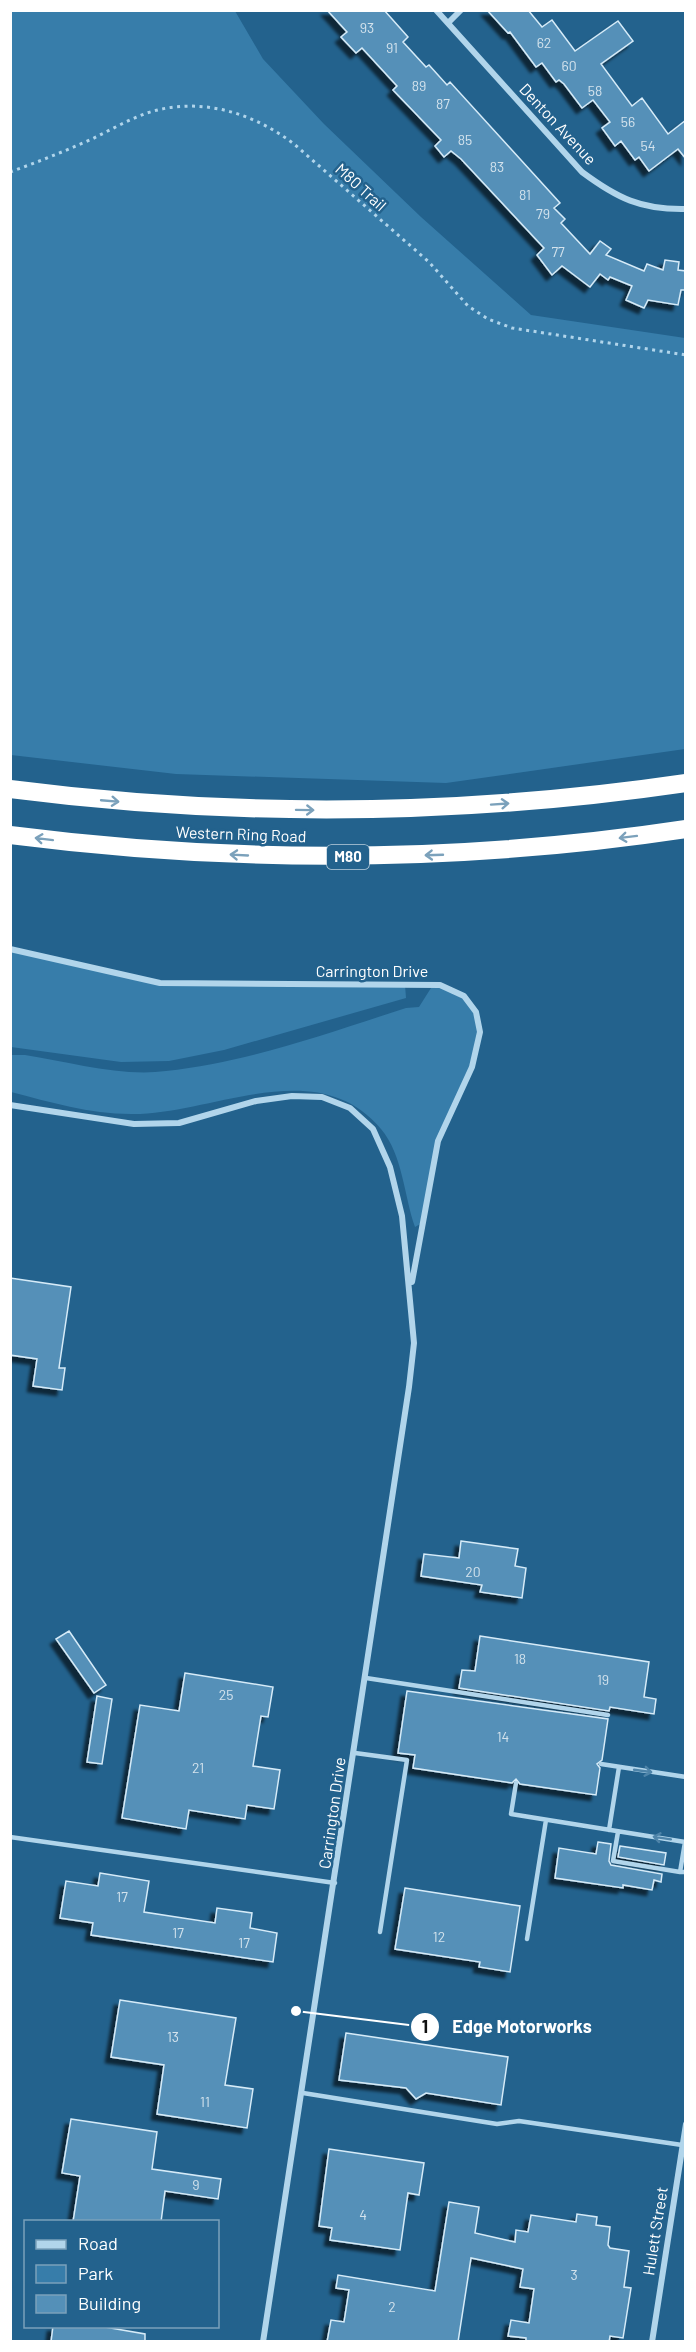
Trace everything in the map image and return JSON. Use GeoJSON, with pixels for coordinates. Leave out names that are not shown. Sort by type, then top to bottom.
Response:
{"type":"FeatureCollection","features":[{"type":"Feature","properties":{"kind":"highway","name":"Western Ring Road"},"geometry":{"type":"LineString","coordinates":[[10,789],[193,807],[334,810],[550,800],[686,783]]}},
{"type":"Feature","properties":{"kind":"highway","name":"Western Ring Road"},"geometry":{"type":"LineString","coordinates":[[10,835],[130,848],[212,853],[400,856],[553,846],[686,829]]}},
{"type":"Feature","properties":{"kind":"street","name":"Denton Avenue"},"geometry":{"type":"LineString","coordinates":[[436,10],[582,172],[610,193],[642,207],[686,209]]}},
{"type":"Feature","properties":{"kind":"street"},"geometry":{"type":"LineString","coordinates":[[448,23],[461,10]]}},
{"type":"Feature","properties":{"kind":"street","name":"Carrington Drive"},"geometry":{"type":"LineString","coordinates":[[10,950],[160,983],[440,985],[464,996],[476,1012],[480,1032],[472,1067],[438,1141],[411,1288]]}},
{"type":"Feature","properties":{"kind":"street","name":"Carrington Drive"},"geometry":{"type":"LineString","coordinates":[[10,1105],[134,1124],[179,1123],[256,1101],[292,1096],[322,1097],[350,1108],[373,1129],[390,1167],[402,1216],[411,1288],[414,1343],[411,1376],[264,2342]]}},
{"type":"Feature","properties":{"kind":"street","name":"Hulett Street"},"geometry":{"type":"LineString","coordinates":[[652,2342],[686,2124]]}},
{"type":"Feature","properties":{"kind":"lane"},"geometry":{"type":"LineString","coordinates":[[366,1678],[608,1715]]}},
{"type":"Feature","properties":{"kind":"lane"},"geometry":{"type":"LineString","coordinates":[[355,1753],[407,1760],[380,1932]]}},
{"type":"Feature","properties":{"kind":"lane"},"geometry":{"type":"LineString","coordinates":[[601,1764],[686,1777]]}},
{"type":"Feature","properties":{"kind":"lane"},"geometry":{"type":"LineString","coordinates":[[609,1830],[619,1767]]}},
{"type":"Feature","properties":{"kind":"lane"},"geometry":{"type":"LineString","coordinates":[[516,1783],[511,1814],[685,1842],[683,1872],[614,1861],[618,1832]]}},
{"type":"Feature","properties":{"kind":"lane"},"geometry":{"type":"LineString","coordinates":[[527,1939],[546,1820]]}},
{"type":"Feature","properties":{"kind":"lane"},"geometry":{"type":"LineString","coordinates":[[10,1837],[335,1883]]}},
{"type":"Feature","properties":{"kind":"lane"},"geometry":{"type":"LineString","coordinates":[[303,2093],[497,2124],[519,2121],[682,2145]]}},
{"type":"Feature","properties":{"kind":"path","name":"M80 Trail"},"geometry":{"type":"LineString","coordinates":[[10,172],[55,155],[145,114],[167,108],[204,107],[252,117],[274,128],[294,144],[429,262],[468,306],[488,319],[512,328],[686,355]]}},
{"type":"Feature","properties":{"kind":"green space"},"geometry":{"type":"Polygon","coordinates":[[[11,10],[235,11],[263,59],[324,124],[421,217],[531,315],[685,338],[685,749],[446,783],[176,774],[11,755],[11,10]]]}},
{"type":"Feature","properties":{"kind":"green space"},"geometry":{"type":"Polygon","coordinates":[[[11,949],[160,983],[405,985],[406,998],[224,1050],[169,1061],[121,1062],[11,1047],[11,949]]]}},
{"type":"Feature","properties":{"kind":"green space"},"geometry":{"type":"Polygon","coordinates":[[[440,985],[457,991],[465,997],[476,1013],[479,1030],[477,1049],[471,1069],[438,1141],[422,1223],[415,1227],[399,1163],[388,1139],[381,1129],[355,1106],[326,1094],[295,1091],[262,1093],[162,1112],[131,1114],[85,1110],[11,1092],[10,1055],[25,1055],[131,1072],[197,1067],[258,1054],[406,1008],[419,1007],[431,988],[440,985]]]}},
{"type":"Feature","properties":{"kind":"building"},"geometry":{"type":"Polygon","coordinates":[[[327,10],[384,10],[408,37],[403,42],[426,67],[429,65],[447,85],[450,82],[560,203],[554,208],[565,219],[561,223],[590,254],[600,241],[611,249],[606,255],[644,271],[647,264],[663,270],[665,260],[679,262],[678,270],[686,271],[686,290],[681,290],[678,305],[648,300],[644,308],[626,300],[632,286],[610,277],[608,280],[600,274],[590,287],[562,266],[552,275],[537,255],[544,248],[461,159],[451,151],[444,157],[435,146],[441,140],[393,90],[397,86],[362,48],[356,53],[341,37],[347,32],[327,10]]]}},
{"type":"Feature","properties":{"kind":"building"},"geometry":{"type":"Polygon","coordinates":[[[487,10],[528,10],[542,27],[552,20],[575,51],[618,21],[633,41],[601,64],[632,106],[642,98],[668,134],[686,120],[686,159],[678,149],[649,171],[639,157],[635,160],[621,141],[615,146],[602,128],[610,122],[593,100],[582,108],[564,84],[559,80],[556,82],[542,63],[536,67],[510,32],[508,33],[487,10]]]}},
{"type":"Feature","properties":{"kind":"building"},"geometry":{"type":"Polygon","coordinates":[[[10,1278],[71,1287],[59,1368],[65,1368],[62,1390],[33,1386],[37,1359],[10,1355],[10,1278]]]}},
{"type":"Feature","properties":{"kind":"building"},"geometry":{"type":"Polygon","coordinates":[[[461,1541],[518,1549],[515,1566],[526,1568],[522,1598],[480,1592],[482,1585],[421,1576],[424,1554],[459,1558],[461,1541]]]}},
{"type":"Feature","properties":{"kind":"building"},"geometry":{"type":"Polygon","coordinates":[[[69,1631],[106,1685],[94,1693],[56,1639],[69,1631]]]}},
{"type":"Feature","properties":{"kind":"building"},"geometry":{"type":"Polygon","coordinates":[[[480,1636],[649,1662],[644,1697],[656,1699],[654,1714],[610,1707],[609,1711],[459,1688],[462,1670],[475,1671],[480,1636]]]}},
{"type":"Feature","properties":{"kind":"building"},"geometry":{"type":"Polygon","coordinates":[[[185,1673],[273,1687],[268,1717],[261,1716],[253,1766],[280,1770],[274,1809],[247,1805],[245,1819],[189,1810],[186,1829],[122,1818],[140,1705],[179,1711],[185,1673]]]}},
{"type":"Feature","properties":{"kind":"building"},"geometry":{"type":"Polygon","coordinates":[[[407,1691],[608,1719],[602,1760],[597,1764],[600,1768],[596,1795],[520,1784],[516,1779],[512,1783],[413,1768],[415,1755],[398,1753],[407,1691]]]}},
{"type":"Feature","properties":{"kind":"building"},"geometry":{"type":"Polygon","coordinates":[[[97,1696],[112,1699],[102,1764],[87,1762],[97,1696]]]}},
{"type":"Feature","properties":{"kind":"building"},"geometry":{"type":"Polygon","coordinates":[[[598,1842],[611,1844],[609,1861],[611,1865],[662,1874],[661,1882],[654,1880],[652,1890],[555,1878],[559,1848],[596,1854],[598,1842]]]}},
{"type":"Feature","properties":{"kind":"building"},"geometry":{"type":"Polygon","coordinates":[[[620,1846],[666,1853],[664,1865],[618,1857],[620,1846]]]}},
{"type":"Feature","properties":{"kind":"building"},"geometry":{"type":"Polygon","coordinates":[[[100,1873],[149,1881],[144,1912],[215,1923],[217,1908],[252,1913],[250,1928],[277,1933],[273,1962],[91,1935],[93,1923],[60,1918],[66,1881],[98,1886],[100,1873]]]}},
{"type":"Feature","properties":{"kind":"building"},"geometry":{"type":"Polygon","coordinates":[[[405,1888],[520,1906],[510,1972],[479,1967],[480,1962],[395,1949],[405,1888]]]}},
{"type":"Feature","properties":{"kind":"building"},"geometry":{"type":"Polygon","coordinates":[[[120,2000],[236,2018],[225,2085],[253,2089],[247,2128],[157,2114],[164,2065],[111,2057],[120,2000]]]}},
{"type":"Feature","properties":{"kind":"building"},"geometry":{"type":"Polygon","coordinates":[[[346,2033],[508,2057],[501,2105],[426,2093],[416,2099],[406,2088],[339,2080],[346,2033]]]}},
{"type":"Feature","properties":{"kind":"building"},"geometry":{"type":"Polygon","coordinates":[[[71,2119],[157,2132],[152,2169],[221,2179],[218,2199],[165,2191],[161,2220],[73,2220],[80,2176],[62,2173],[71,2119]]]}},
{"type":"Feature","properties":{"kind":"building"},"geometry":{"type":"Polygon","coordinates":[[[329,2149],[424,2163],[419,2195],[408,2193],[400,2250],[330,2240],[332,2228],[319,2226],[329,2149]]]}},
{"type":"Feature","properties":{"kind":"building"},"geometry":{"type":"Polygon","coordinates":[[[449,2202],[479,2207],[475,2233],[515,2242],[516,2230],[528,2232],[531,2215],[576,2222],[577,2214],[597,2217],[596,2225],[610,2227],[608,2245],[610,2248],[629,2251],[624,2287],[631,2288],[623,2338],[610,2336],[609,2342],[526,2342],[526,2338],[508,2336],[511,2320],[529,2323],[534,2289],[520,2287],[523,2269],[471,2258],[458,2342],[327,2342],[331,2320],[344,2322],[349,2290],[336,2288],[338,2275],[435,2291],[449,2202]]]}},
{"type":"Feature","properties":{"kind":"building"},"geometry":{"type":"Polygon","coordinates":[[[53,2328],[110,2328],[145,2334],[145,2342],[51,2342],[53,2328]]]}},
{"type":"Feature","properties":{"kind":"place","name":"Edge Motorworks"},"geometry":{"type":"Point","coordinates":[296,2011]}}]}
